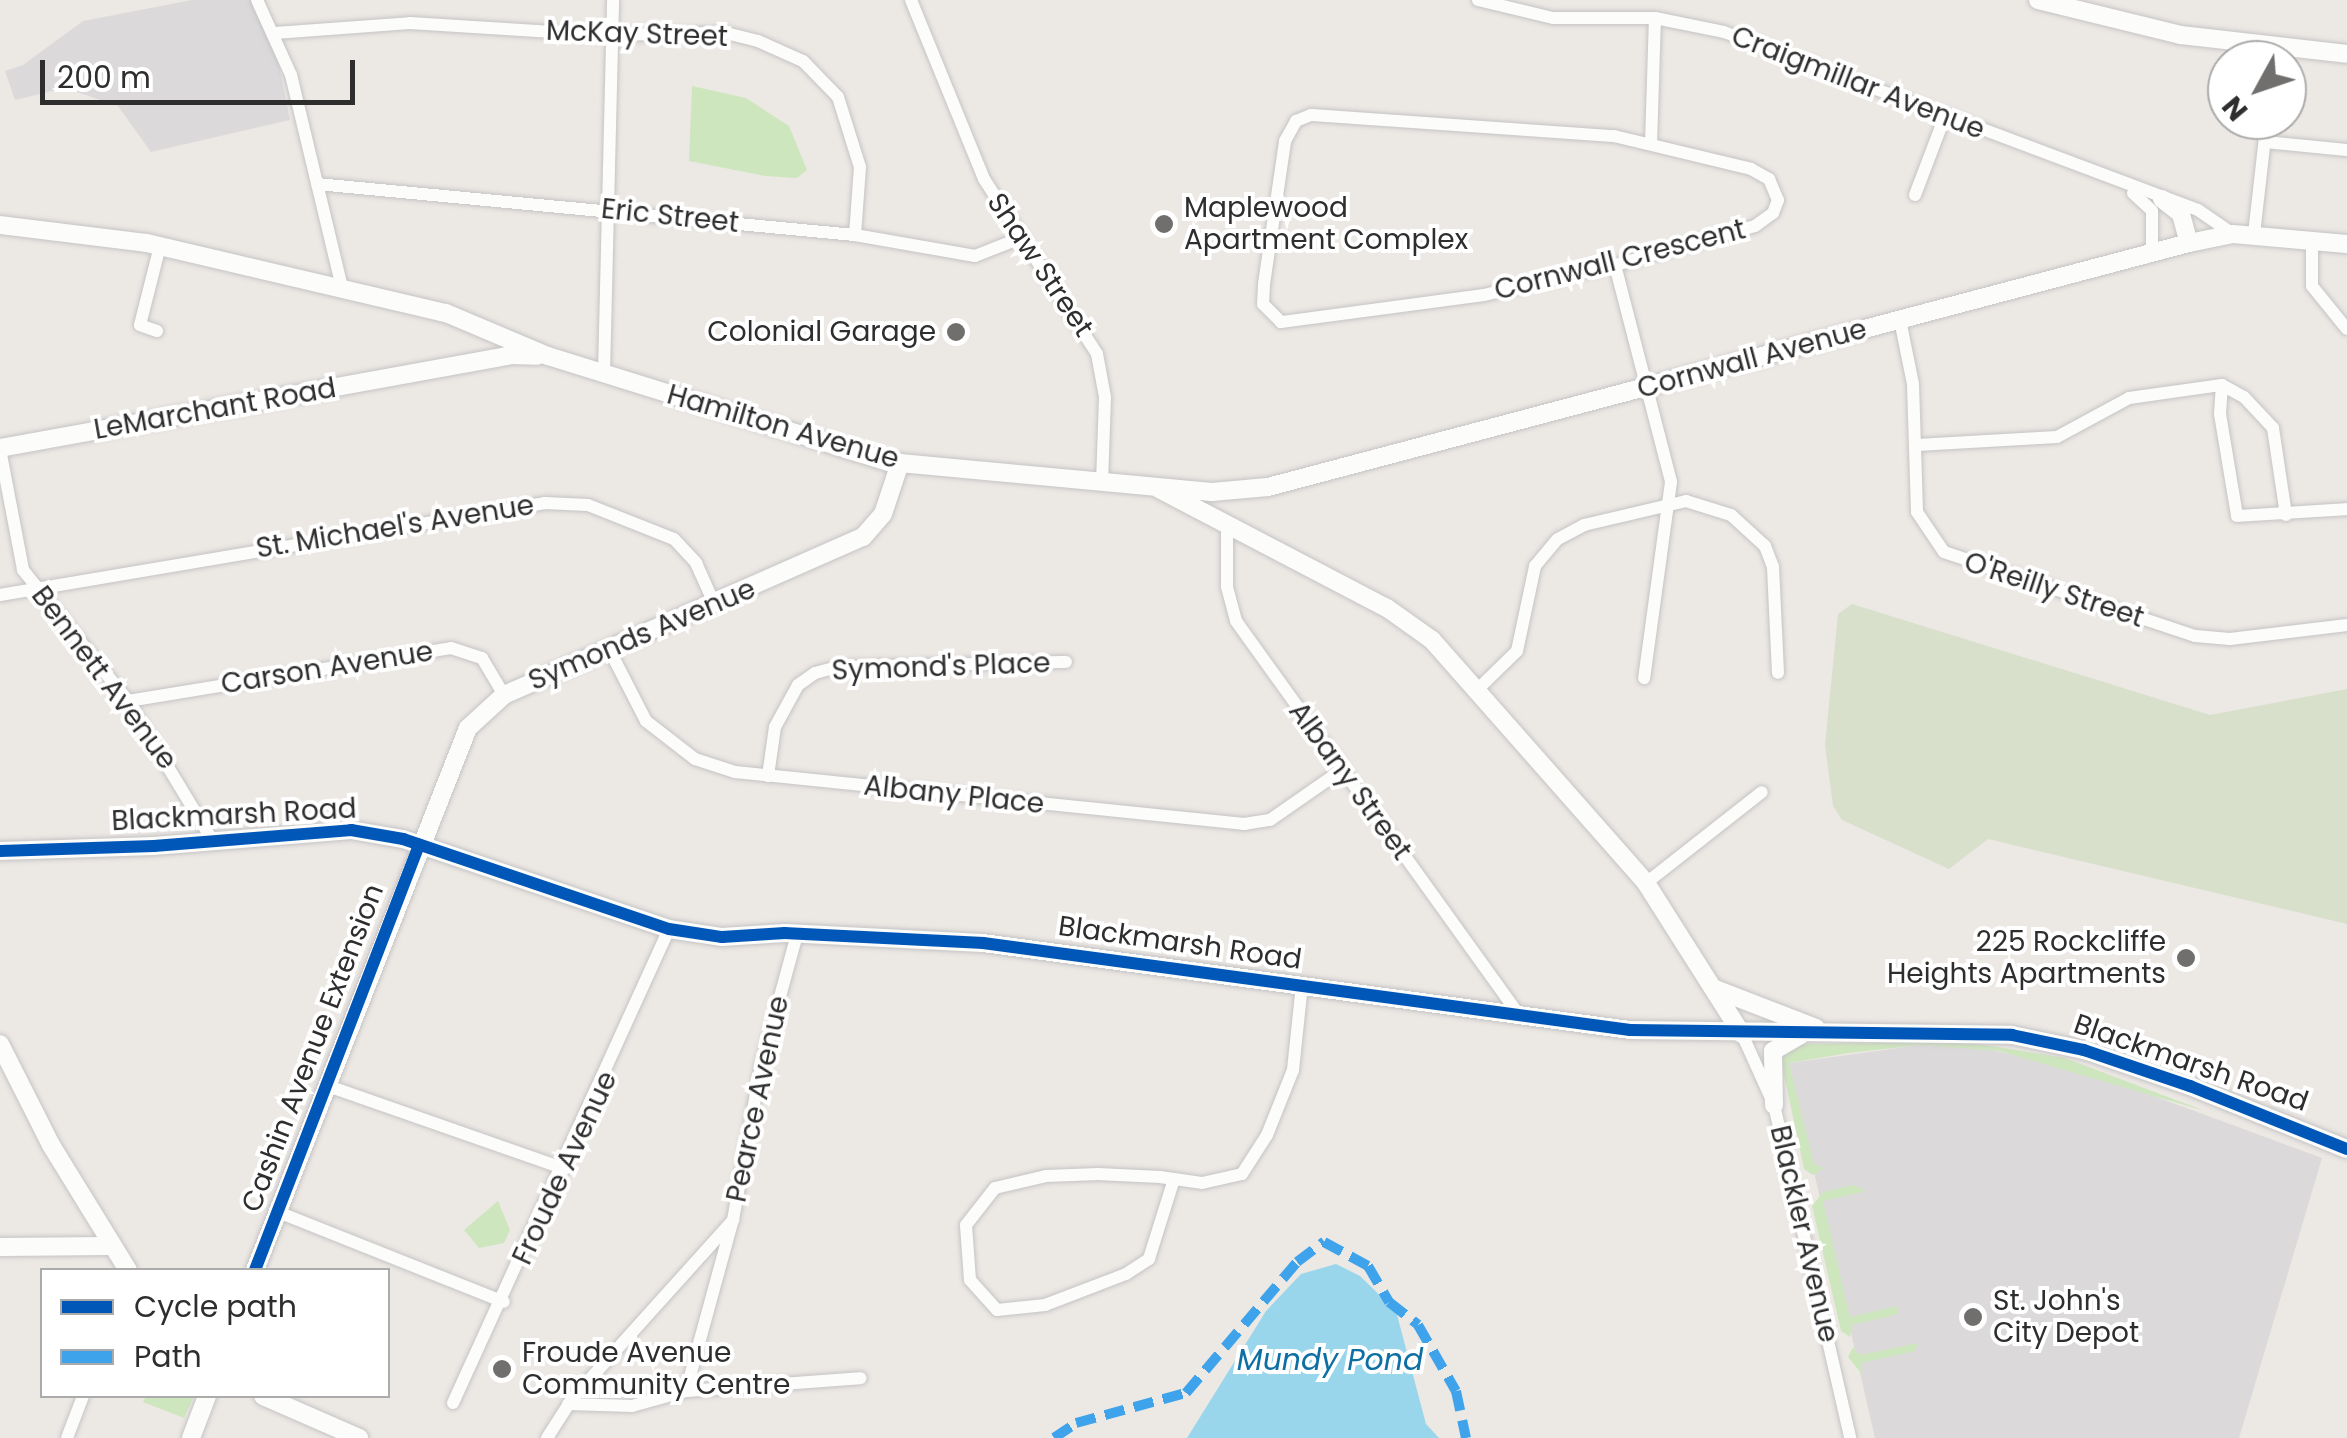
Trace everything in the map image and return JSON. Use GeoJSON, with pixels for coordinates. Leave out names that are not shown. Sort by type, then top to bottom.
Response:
{"type":"FeatureCollection","features":[{"type":"Feature","properties":{"kind":"street"},"geometry":{"type":"LineString","coordinates":[[257,0],[275,33],[342,288]]}},
{"type":"Feature","properties":{"kind":"street"},"geometry":{"type":"LineString","coordinates":[[597,370],[610,209],[613,0]]}},
{"type":"Feature","properties":{"kind":"street","name":"Shaw Street"},"geometry":{"type":"LineString","coordinates":[[911,0],[984,179],[1018,239],[1061,292],[1097,354],[1106,397],[1102,483]]}},
{"type":"Feature","properties":{"kind":"street","name":"Craigmillar Avenue"},"geometry":{"type":"LineString","coordinates":[[1478,0],[1553,18],[1655,18],[1724,32],[2198,210],[2234,234]]}},
{"type":"Feature","properties":{"kind":"street"},"geometry":{"type":"LineString","coordinates":[[2038,0],[2207,40]]}},
{"type":"Feature","properties":{"kind":"street"},"geometry":{"type":"LineString","coordinates":[[1651,144],[1655,18]]}},
{"type":"Feature","properties":{"kind":"street","name":"McKay Street"},"geometry":{"type":"LineString","coordinates":[[275,33],[410,23],[614,34],[726,34],[783,51],[818,72],[838,97],[860,167],[855,235]]}},
{"type":"Feature","properties":{"kind":"street"},"geometry":{"type":"LineString","coordinates":[[2307,53],[2347,54]]}},
{"type":"Feature","properties":{"kind":"street"},"geometry":{"type":"LineString","coordinates":[[1915,195],[1945,116]]}},
{"type":"Feature","properties":{"kind":"street","name":"Cornwall Crescent"},"geometry":{"type":"LineString","coordinates":[[1304,118],[1577,130],[1752,169],[1774,184],[1776,208],[1755,226],[1615,265],[1484,295],[1288,322],[1274,318],[1264,304],[1285,141],[1304,118]]}},
{"type":"Feature","properties":{"kind":"street"},"geometry":{"type":"LineString","coordinates":[[2254,234],[2265,142],[2347,150]]}},
{"type":"Feature","properties":{"kind":"street","name":"Craigmillar Avenue"},"geometry":{"type":"LineString","coordinates":[[2114,181],[2152,211],[2152,253]]}},
{"type":"Feature","properties":{"kind":"street","name":"Eric Street"},"geometry":{"type":"LineString","coordinates":[[317,184],[855,235],[975,256],[1018,239]]}},
{"type":"Feature","properties":{"kind":"street"},"geometry":{"type":"LineString","coordinates":[[2162,199],[2181,214],[2188,243]]}},
{"type":"Feature","properties":{"kind":"street","name":"Hamilton Avenue"},"geometry":{"type":"LineString","coordinates":[[0,225],[160,246],[342,288],[483,331],[548,356],[900,463],[1158,489]]}},
{"type":"Feature","properties":{"kind":"street","name":"Cornwall Avenue"},"geometry":{"type":"LineString","coordinates":[[1158,489],[1224,492],[1268,486],[2188,243],[2254,234],[2347,244]]}},
{"type":"Feature","properties":{"kind":"street"},"geometry":{"type":"LineString","coordinates":[[2312,241],[2312,286],[2347,329]]}},
{"type":"Feature","properties":{"kind":"street"},"geometry":{"type":"LineString","coordinates":[[156,331],[140,325],[160,246]]}},
{"type":"Feature","properties":{"kind":"street"},"geometry":{"type":"LineString","coordinates":[[1615,265],[1668,464],[1670,503],[1644,678]]}},
{"type":"Feature","properties":{"kind":"street","name":"O'Reilly Street"},"geometry":{"type":"LineString","coordinates":[[1900,320],[1917,445],[1920,522],[1953,557],[2204,637],[2347,625]]}},
{"type":"Feature","properties":{"kind":"street"},"geometry":{"type":"LineString","coordinates":[[483,331],[484,360]]}},
{"type":"Feature","properties":{"kind":"street","name":"Hamilton Avenue"},"geometry":{"type":"LineString","coordinates":[[483,331],[519,361],[597,370]]}},
{"type":"Feature","properties":{"kind":"street","name":"LeMarchant Road"},"geometry":{"type":"LineString","coordinates":[[430,370],[548,356]]}},
{"type":"Feature","properties":{"kind":"street","name":"LeMarchant Road"},"geometry":{"type":"LineString","coordinates":[[0,449],[484,360],[519,361]]}},
{"type":"Feature","properties":{"kind":"street"},"geometry":{"type":"LineString","coordinates":[[2222,385],[2232,510],[2243,520],[2347,509]]}},
{"type":"Feature","properties":{"kind":"street"},"geometry":{"type":"LineString","coordinates":[[1917,445],[2057,438],[2128,398],[2222,385],[2244,397],[2273,428],[2286,515]]}},
{"type":"Feature","properties":{"kind":"street","name":"Bennett Avenue"},"geometry":{"type":"LineString","coordinates":[[0,449],[24,570],[128,701],[214,842]]}},
{"type":"Feature","properties":{"kind":"street","name":"Symonds Avenue"},"geometry":{"type":"LineString","coordinates":[[419,844],[461,738],[504,695],[862,538],[884,514],[900,463]]}},
{"type":"Feature","properties":{"kind":"street"},"geometry":{"type":"LineString","coordinates":[[1158,489],[1410,622],[1478,689],[1646,883],[1742,1034]]}},
{"type":"Feature","properties":{"kind":"street","name":"Albany Street"},"geometry":{"type":"LineString","coordinates":[[1224,492],[1231,502],[1226,587],[1236,621],[1521,1018]]}},
{"type":"Feature","properties":{"kind":"street","name":"St. Michael's Avenue"},"geometry":{"type":"LineString","coordinates":[[0,595],[545,503],[588,505],[674,539],[696,563],[714,603]]}},
{"type":"Feature","properties":{"kind":"street"},"geometry":{"type":"LineString","coordinates":[[1478,689],[1518,650],[1536,566],[1551,546],[1584,525],[1670,503],[1717,508],[1765,546],[1773,567],[1778,673]]}},
{"type":"Feature","properties":{"kind":"street","name":"Carson Avenue"},"geometry":{"type":"LineString","coordinates":[[128,701],[451,648],[482,658],[504,695]]}},
{"type":"Feature","properties":{"kind":"street","name":"Albany Place"},"geometry":{"type":"LineString","coordinates":[[609,649],[634,704],[662,736],[713,766],[768,776],[1244,824],[1270,820],[1342,770]]}},
{"type":"Feature","properties":{"kind":"street","name":"Symond's Place"},"geometry":{"type":"LineString","coordinates":[[768,776],[774,727],[798,685],[815,673],[838,667],[1066,662]]}},
{"type":"Feature","properties":{"kind":"street"},"geometry":{"type":"LineString","coordinates":[[1646,883],[1762,792]]}},
{"type":"Feature","properties":{"kind":"street","name":"Blackmarsh Road"},"geometry":{"type":"LineString","coordinates":[[0,850],[214,842],[336,829],[419,844],[670,930],[722,937],[797,934],[983,943],[1302,984],[1521,1018],[1742,1034],[1972,1030],[2065,1045],[2272,1114],[2347,1149]]}},
{"type":"Feature","properties":{"kind":"street","name":"Cashin Avenue Extension"},"geometry":{"type":"LineString","coordinates":[[256,1268],[419,844]]}},
{"type":"Feature","properties":{"kind":"street","name":"Froude Avenue"},"geometry":{"type":"LineString","coordinates":[[454,1403],[504,1302],[670,930]]}},
{"type":"Feature","properties":{"kind":"street","name":"Pearce Avenue"},"geometry":{"type":"LineString","coordinates":[[547,1438],[568,1404],[733,1220],[761,1066],[797,934]]}},
{"type":"Feature","properties":{"kind":"street"},"geometry":{"type":"LineString","coordinates":[[1174,1179],[1149,1259],[1126,1274],[1045,1305],[997,1310],[970,1280],[966,1224],[995,1188],[1046,1176],[1174,1179],[1202,1183],[1242,1174],[1267,1135],[1293,1070],[1302,984]]}},
{"type":"Feature","properties":{"kind":"street"},"geometry":{"type":"LineString","coordinates":[[1704,1030],[1715,1008],[1714,988]]}},
{"type":"Feature","properties":{"kind":"street"},"geometry":{"type":"LineString","coordinates":[[1714,988],[1820,1030]]}},
{"type":"Feature","properties":{"kind":"street"},"geometry":{"type":"LineString","coordinates":[[1774,1105],[1773,1051],[1790,1038],[1820,1030]]}},
{"type":"Feature","properties":{"kind":"street","name":"Blackler Avenue"},"geometry":{"type":"LineString","coordinates":[[1742,1034],[1774,1105],[1850,1438]]}},
{"type":"Feature","properties":{"kind":"street"},"geometry":{"type":"LineString","coordinates":[[0,1044],[127,1268]]}},
{"type":"Feature","properties":{"kind":"street"},"geometry":{"type":"LineString","coordinates":[[328,1086],[565,1168]]}},
{"type":"Feature","properties":{"kind":"street"},"geometry":{"type":"LineString","coordinates":[[278,1212],[504,1302]]}},
{"type":"Feature","properties":{"kind":"street"},"geometry":{"type":"LineString","coordinates":[[686,1392],[733,1220]]}},
{"type":"Feature","properties":{"kind":"street"},"geometry":{"type":"LineString","coordinates":[[0,1247],[111,1246]]}},
{"type":"Feature","properties":{"kind":"street"},"geometry":{"type":"LineString","coordinates":[[568,1404],[632,1406],[686,1392],[861,1378]]}},
{"type":"Feature","properties":{"kind":"street"},"geometry":{"type":"LineString","coordinates":[[67,1438],[82,1398]]}},
{"type":"Feature","properties":{"kind":"street"},"geometry":{"type":"LineString","coordinates":[[191,1438],[206,1398]]}},
{"type":"Feature","properties":{"kind":"street"},"geometry":{"type":"LineString","coordinates":[[268,1398],[359,1438]]}},
{"type":"Feature","properties":{"kind":"shaded area"},"geometry":{"type":"Polygon","coordinates":[[[192,0],[252,0],[276,51],[290,120],[151,152],[118,106],[65,88],[15,100],[5,71],[23,65],[83,21],[192,0]]]}},
{"type":"Feature","properties":{"kind":"shaded area"},"geometry":{"type":"Polygon","coordinates":[[[1920,1045],[1978,1047],[2086,1071],[2322,1158],[2239,1438],[1875,1438],[1789,1063],[1920,1045]]]}},
{"type":"Feature","properties":{"kind":"green space"},"geometry":{"type":"Polygon","coordinates":[[[692,86],[746,98],[789,126],[807,170],[797,178],[765,176],[689,161],[692,86]]]}},
{"type":"Feature","properties":{"kind":"green space"},"geometry":{"type":"Polygon","coordinates":[[[1852,604],[2210,715],[2347,689],[2347,924],[1988,839],[1949,869],[1842,820],[1833,806],[1825,745],[1838,614],[1852,604]]]}},
{"type":"Feature","properties":{"kind":"green space"},"geometry":{"type":"Polygon","coordinates":[[[1967,1042],[2065,1058],[2205,1111],[1999,1051],[1920,1045],[1849,1053],[1789,1063],[1814,1164],[1824,1168],[1813,1175],[1804,1169],[1780,1056],[1799,1044],[1967,1042]]]}},
{"type":"Feature","properties":{"kind":"green space"},"geometry":{"type":"Polygon","coordinates":[[[1854,1185],[1866,1191],[1823,1201],[1850,1317],[1897,1306],[1899,1314],[1852,1325],[1850,1337],[1841,1331],[1812,1206],[1823,1192],[1854,1185]]]}},
{"type":"Feature","properties":{"kind":"green space"},"geometry":{"type":"Polygon","coordinates":[[[498,1201],[510,1230],[504,1243],[479,1248],[464,1230],[498,1201]]]}},
{"type":"Feature","properties":{"kind":"green space"},"geometry":{"type":"Polygon","coordinates":[[[1918,1343],[1915,1351],[1861,1363],[1861,1373],[1848,1357],[1853,1347],[1860,1355],[1918,1343]]]}},
{"type":"Feature","properties":{"kind":"green space"},"geometry":{"type":"Polygon","coordinates":[[[145,1398],[193,1398],[184,1418],[143,1402],[145,1398]]]}},
{"type":"Feature","properties":{"kind":"water","name":"Mundy Pond"},"geometry":{"type":"Polygon","coordinates":[[[1336,1264],[1360,1276],[1396,1311],[1426,1424],[1439,1438],[1187,1438],[1266,1311],[1301,1274],[1336,1264]]]}},
{"type":"Feature","properties":{"kind":"marked path"},"geometry":{"type":"LineString","coordinates":[[1054,1438],[1076,1423],[1186,1393],[1297,1262],[1324,1242],[1368,1266],[1389,1302],[1418,1325],[1456,1391],[1466,1438]]}},
{"type":"Feature","properties":{"kind":"cycle path"},"geometry":{"type":"LineString","coordinates":[[0,851],[154,846],[351,830],[403,839],[669,929],[722,937],[785,933],[983,943],[1630,1030],[2012,1035],[2084,1050],[2190,1086],[2347,1149]]}},
{"type":"Feature","properties":{"kind":"cycle path"},"geometry":{"type":"LineString","coordinates":[[256,1268],[419,845]]}},
{"type":"Feature","properties":{"kind":"place","name":"Maplewood Apartment Complex"},"geometry":{"type":"Point","coordinates":[1164,224]}},
{"type":"Feature","properties":{"kind":"place","name":"Colonial Garage"},"geometry":{"type":"Point","coordinates":[956,332]}},
{"type":"Feature","properties":{"kind":"place","name":"225 Rockcliffe Heights Apartments"},"geometry":{"type":"Point","coordinates":[2186,958]}},
{"type":"Feature","properties":{"kind":"place","name":"St. John's City Depot"},"geometry":{"type":"Point","coordinates":[1973,1317]}},
{"type":"Feature","properties":{"kind":"place","name":"Froude Avenue Community Centre"},"geometry":{"type":"Point","coordinates":[502,1369]}}]}
